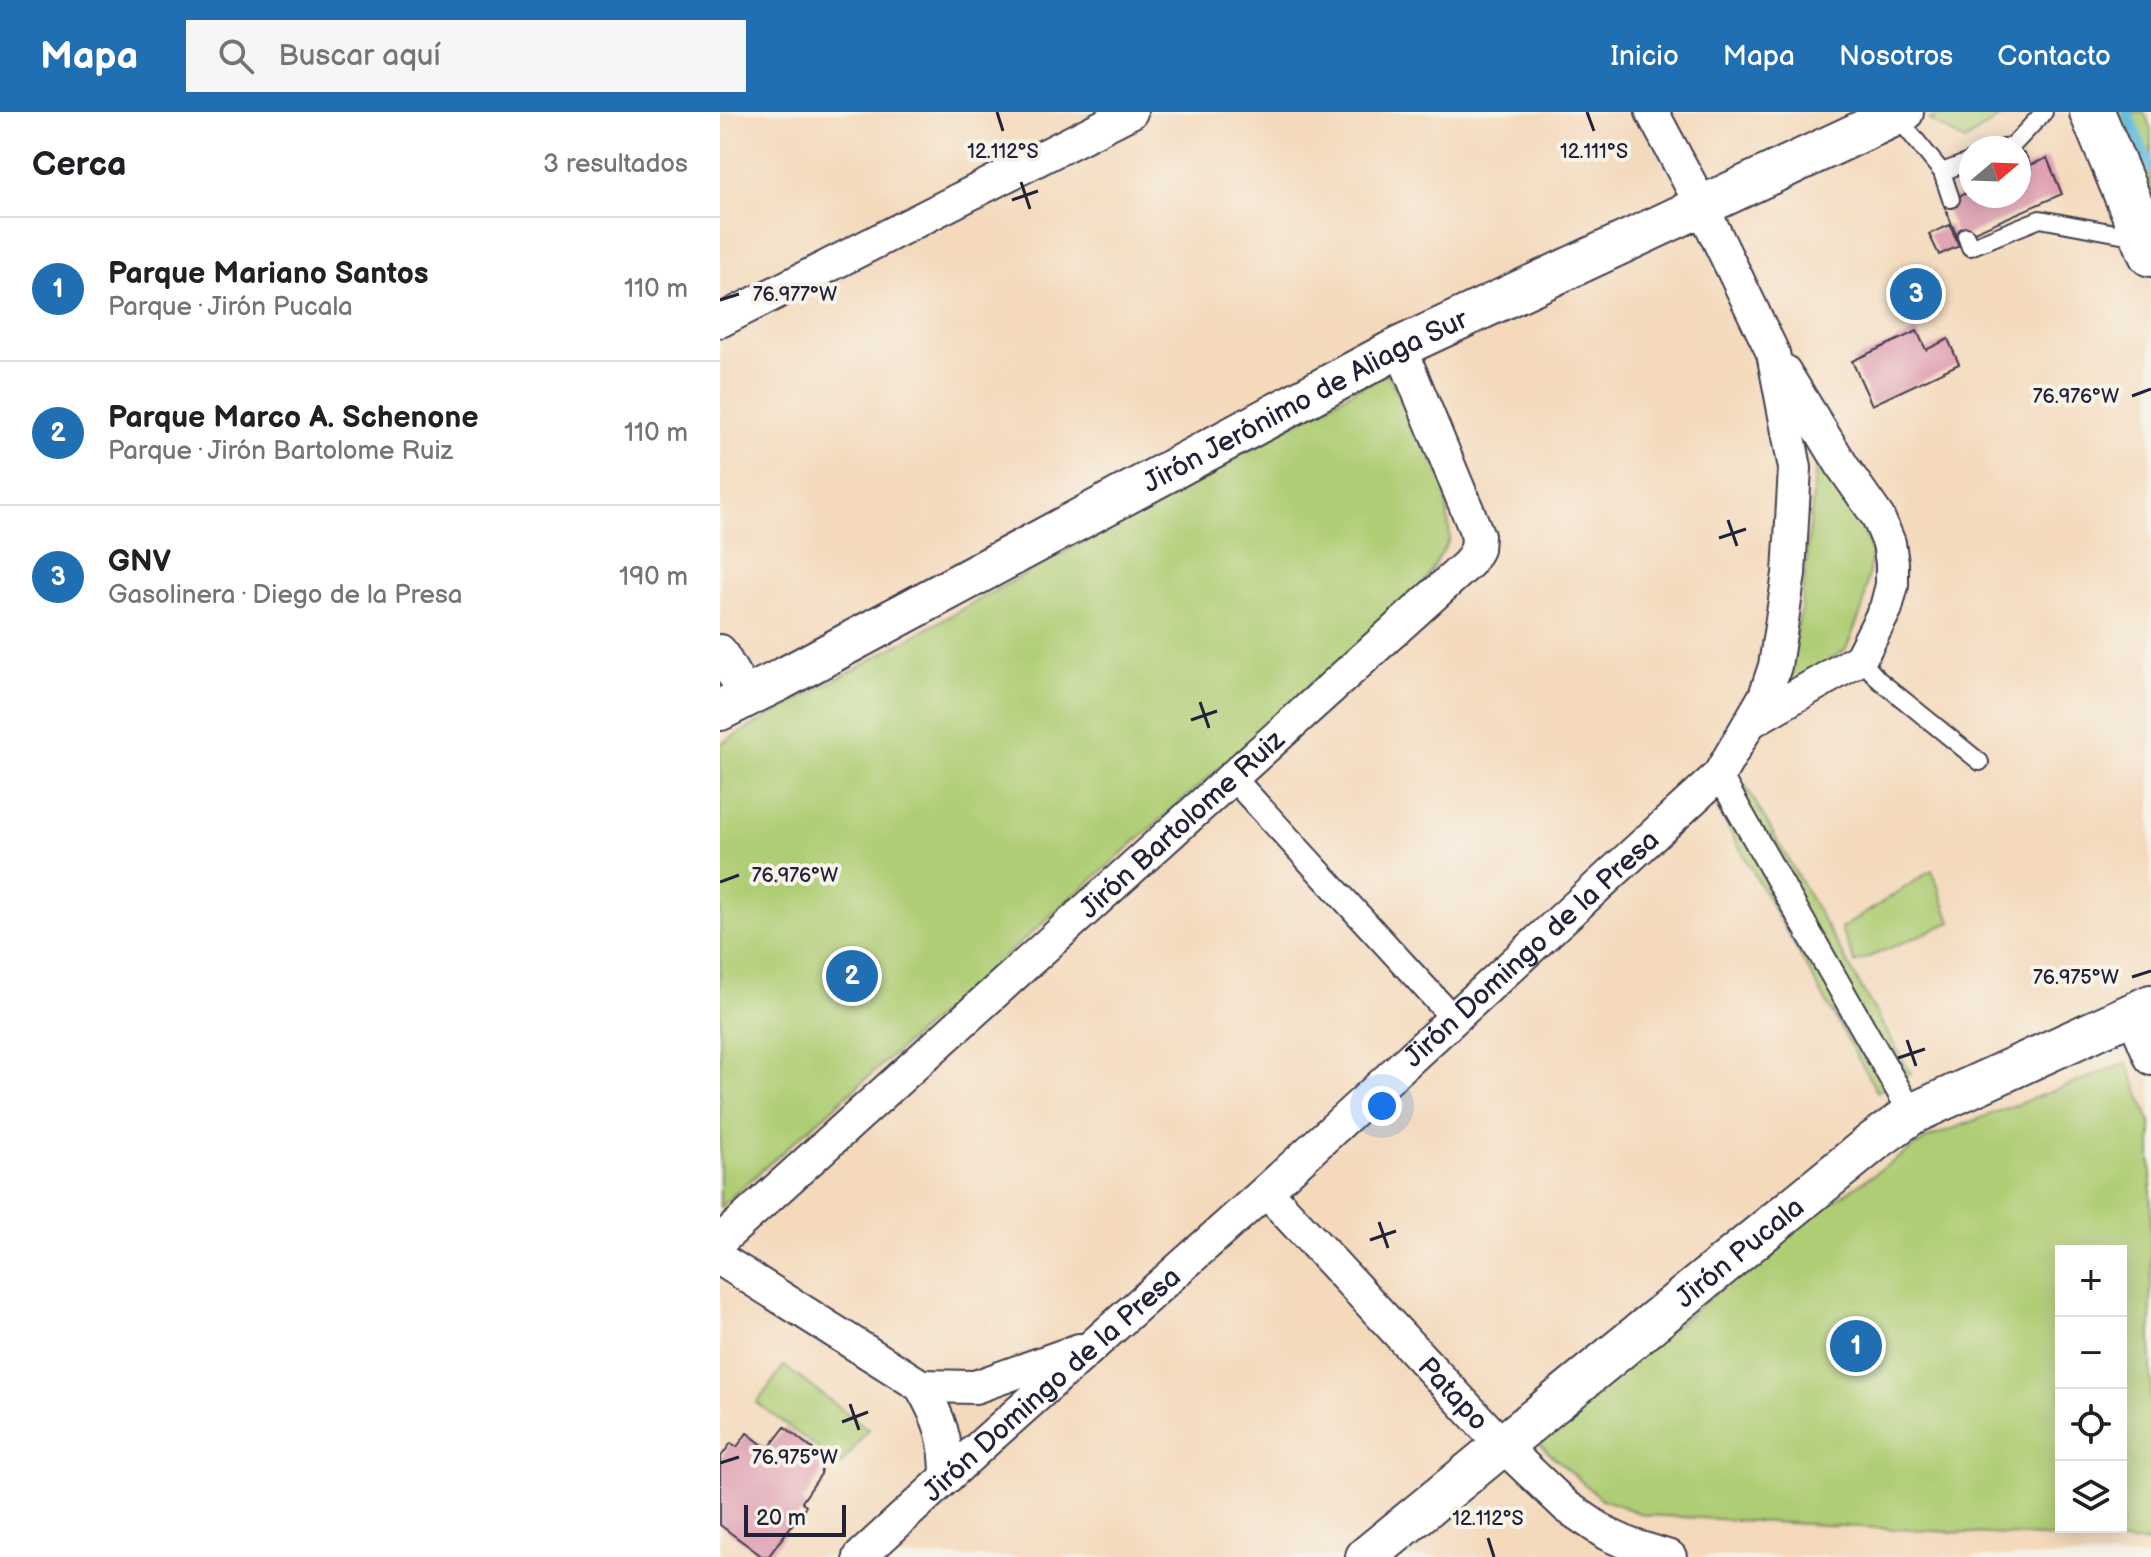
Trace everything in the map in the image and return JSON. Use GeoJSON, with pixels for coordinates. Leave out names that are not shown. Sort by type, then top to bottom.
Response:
{"type":"FeatureCollection","features":[{"type":"Feature","properties":{"kind":"main road"},"geometry":{"type":"LineString","coordinates":[[2092,112],[2148,246]]}},
{"type":"Feature","properties":{"kind":"street"},"geometry":{"type":"LineString","coordinates":[[720,321],[1131,112]]}},
{"type":"Feature","properties":{"kind":"street","name":"Jirón Domingo de la Presa"},"geometry":{"type":"LineString","coordinates":[[860,1557],[1266,1191],[1719,775],[1765,696],[1775,666],[1790,559],[1795,468],[1773,353],[1702,206],[1652,112]]}},
{"type":"Feature","properties":{"kind":"street","name":"Jirón Jerónimo de Aliaga Sur"},"geometry":{"type":"LineString","coordinates":[[733,703],[1400,347],[1702,206],[1879,118]]}},
{"type":"Feature","properties":{"kind":"street","name":"Jirón Bartolome Ruiz"},"geometry":{"type":"LineString","coordinates":[[720,1241],[1469,563],[1477,549],[1478,536],[1400,347]]}},
{"type":"Feature","properties":{"kind":"street"},"geometry":{"type":"LineString","coordinates":[[1749,722],[1860,659],[1886,608],[1892,585],[1889,543],[1878,517],[1843,467],[1773,353]]}},
{"type":"Feature","properties":{"kind":"street"},"geometry":{"type":"LineString","coordinates":[[720,651],[733,703]]}},
{"type":"Feature","properties":{"kind":"street"},"geometry":{"type":"LineString","coordinates":[[1719,775],[1912,1114]]}},
{"type":"Feature","properties":{"kind":"street"},"geometry":{"type":"LineString","coordinates":[[1232,777],[1454,1019]]}},
{"type":"Feature","properties":{"kind":"street"},"geometry":{"type":"LineString","coordinates":[[2141,1009],[2151,1058]]}},
{"type":"Feature","properties":{"kind":"street","name":"Jirón Pucala"},"geometry":{"type":"LineString","coordinates":[[1366,1557],[1873,1142],[1912,1114],[2141,1009]]}},
{"type":"Feature","properties":{"kind":"street","name":"Patapo"},"geometry":{"type":"LineString","coordinates":[[1266,1191],[1503,1446],[1567,1507],[1607,1534],[1670,1557]]}},
{"type":"Feature","properties":{"kind":"street"},"geometry":{"type":"LineString","coordinates":[[720,1259],[921,1386],[935,1411],[947,1448],[947,1477]]}},
{"type":"Feature","properties":{"kind":"street"},"geometry":{"type":"LineString","coordinates":[[921,1386],[975,1387],[1093,1345]]}},
{"type":"Feature","properties":{"kind":"lane"},"geometry":{"type":"LineString","coordinates":[[2021,136],[2044,112]]}},
{"type":"Feature","properties":{"kind":"lane"},"geometry":{"type":"LineString","coordinates":[[1879,118],[1942,172],[1951,199]]}},
{"type":"Feature","properties":{"kind":"lane"},"geometry":{"type":"LineString","coordinates":[[1942,172],[1959,166]]}},
{"type":"Feature","properties":{"kind":"lane"},"geometry":{"type":"LineString","coordinates":[[1966,236],[1970,247],[2038,212],[2148,246]]}},
{"type":"Feature","properties":{"kind":"lane"},"geometry":{"type":"LineString","coordinates":[[1860,659],[1879,680],[1980,762]]}},
{"type":"Feature","properties":{"kind":"green space"},"geometry":{"type":"Polygon","coordinates":[[[1948,112],[2007,112],[1972,136],[1959,138],[1929,120],[1948,112]]]}},
{"type":"Feature","properties":{"kind":"green space"},"geometry":{"type":"Polygon","coordinates":[[[2115,112],[2144,112],[2151,129],[2151,197],[2115,112]]]}},
{"type":"Feature","properties":{"kind":"green space"},"geometry":{"type":"Polygon","coordinates":[[[1387,372],[1445,485],[1450,539],[1417,594],[720,1207],[720,744],[1387,372]]]}},
{"type":"Feature","properties":{"kind":"green space"},"geometry":{"type":"Polygon","coordinates":[[[1818,446],[1858,513],[1872,554],[1863,607],[1846,649],[1782,691],[1801,610],[1818,446]]]}},
{"type":"Feature","properties":{"kind":"green space"},"geometry":{"type":"Polygon","coordinates":[[[1746,786],[1911,1074],[1897,1079],[1735,793],[1746,786]]]}},
{"type":"Feature","properties":{"kind":"green space"},"geometry":{"type":"Polygon","coordinates":[[[1728,801],[1889,1084],[1877,1092],[1717,808],[1728,801]]]}},
{"type":"Feature","properties":{"kind":"green space"},"geometry":{"type":"Polygon","coordinates":[[[1932,870],[1951,922],[1855,963],[1841,929],[1932,870]]]}},
{"type":"Feature","properties":{"kind":"green space"},"geometry":{"type":"Polygon","coordinates":[[[2127,1063],[2151,1124],[2151,1543],[1645,1515],[1601,1499],[1536,1441],[1795,1227],[1928,1138],[2127,1063]]]}},
{"type":"Feature","properties":{"kind":"green space"},"geometry":{"type":"Polygon","coordinates":[[[784,1366],[868,1429],[841,1465],[757,1403],[784,1366]]]}},
{"type":"Feature","properties":{"kind":"building"},"geometry":{"type":"Polygon","coordinates":[[[2047,158],[2062,194],[2031,207],[2031,165],[2047,158]]]}},
{"type":"Feature","properties":{"kind":"building"},"geometry":{"type":"Polygon","coordinates":[[[1959,196],[1959,208],[2030,208],[1958,239],[1943,203],[1959,196]]]}},
{"type":"Feature","properties":{"kind":"building"},"geometry":{"type":"Polygon","coordinates":[[[1950,225],[1959,246],[1939,255],[1929,234],[1950,225]]]}},
{"type":"Feature","properties":{"kind":"building"},"geometry":{"type":"Polygon","coordinates":[[[1917,331],[1926,350],[1948,339],[1959,364],[1872,405],[1852,361],[1917,331]]]}},
{"type":"Feature","properties":{"kind":"building"},"geometry":{"type":"Polygon","coordinates":[[[785,1427],[821,1456],[821,1474],[802,1502],[806,1506],[768,1557],[763,1557],[720,1525],[720,1458],[731,1443],[737,1447],[747,1433],[768,1449],[785,1427]]]}},
{"type":"Feature","properties":{"kind":"waterway"},"geometry":{"type":"LineString","coordinates":[[2127,112],[2151,169]]}},
{"type":"Feature","properties":{"kind":"place","name":"GNV"},"geometry":{"type":"Point","coordinates":[1916,294]}},
{"type":"Feature","properties":{"kind":"place","name":"Parque Marco A. Schenone"},"geometry":{"type":"Point","coordinates":[852,976]}},
{"type":"Feature","properties":{"kind":"place","name":"Parque Mariano Santos"},"geometry":{"type":"Point","coordinates":[1856,1346]}}]}
